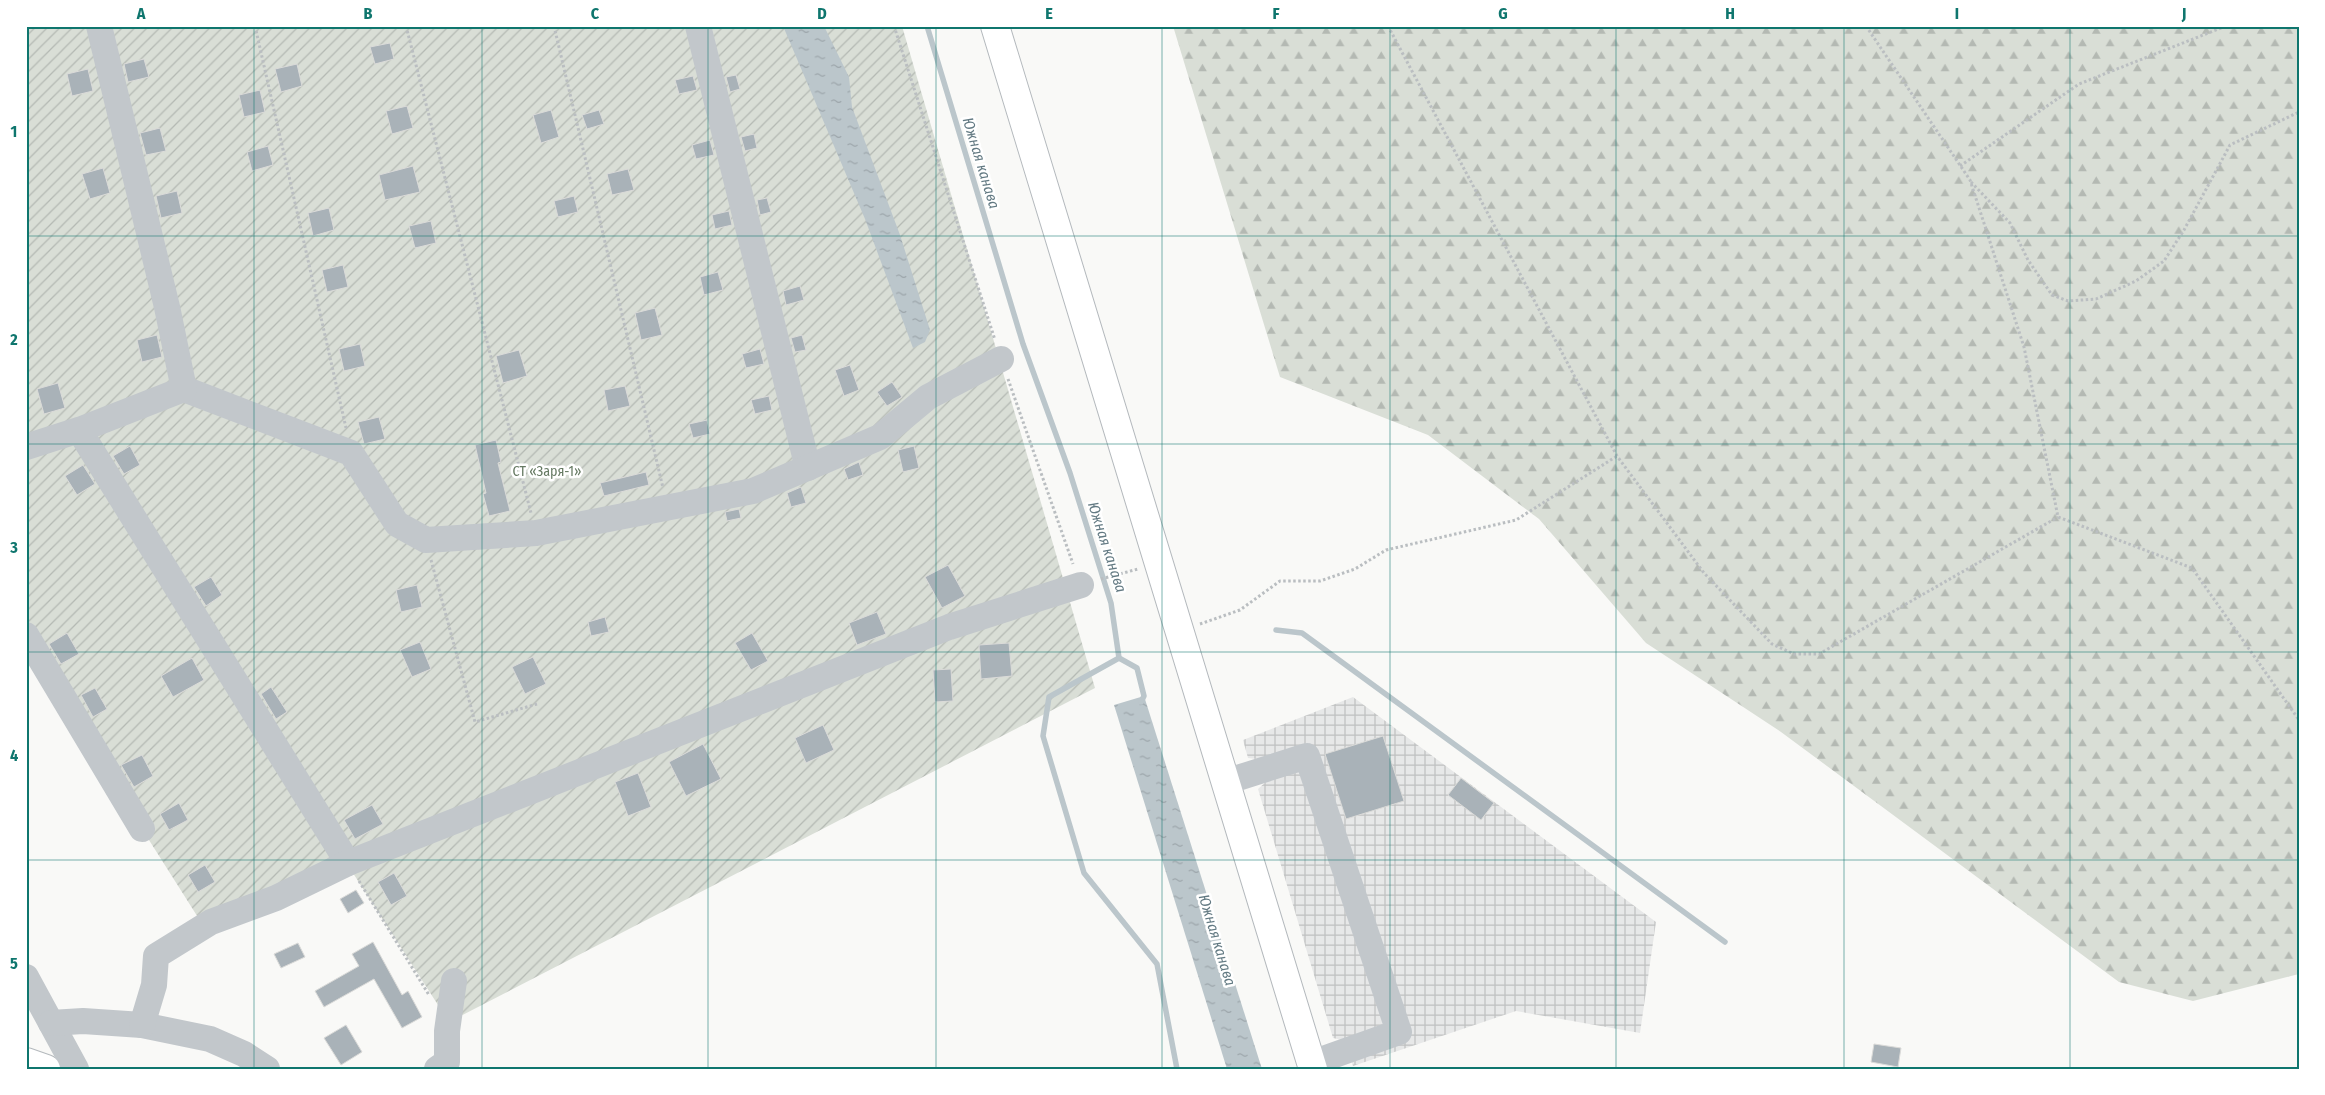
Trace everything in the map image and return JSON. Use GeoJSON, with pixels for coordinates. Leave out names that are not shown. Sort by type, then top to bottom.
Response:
{"type":"FeatureCollection","features":[{"type":"Feature","properties":{"kind":"main road"},"geometry":{"type":"LineString","coordinates":[[995,26],[1312,1066]]}},
{"type":"Feature","properties":{"kind":"main road"},"geometry":{"type":"LineString","coordinates":[[26,1062],[46,1069]]}},
{"type":"Feature","properties":{"kind":"street"},"geometry":{"type":"LineString","coordinates":[[99,26],[167,307],[184,389]]}},
{"type":"Feature","properties":{"kind":"street"},"geometry":{"type":"LineString","coordinates":[[698,26],[808,468]]}},
{"type":"Feature","properties":{"kind":"street"},"geometry":{"type":"LineString","coordinates":[[26,447],[79,430],[184,389],[351,453],[397,524],[426,540],[536,533],[753,491],[880,437],[928,397],[1001,359]]}},
{"type":"Feature","properties":{"kind":"street"},"geometry":{"type":"LineString","coordinates":[[79,430],[348,863]]}},
{"type":"Feature","properties":{"kind":"street"},"geometry":{"type":"LineString","coordinates":[[142,1025],[154,985],[156,956],[211,922],[276,898],[348,863],[949,627],[1081,585]]}},
{"type":"Feature","properties":{"kind":"street"},"geometry":{"type":"LineString","coordinates":[[26,635],[142,829]]}},
{"type":"Feature","properties":{"kind":"street"},"geometry":{"type":"LineString","coordinates":[[1225,782],[1307,756],[1398,1032],[1312,1066]]}},
{"type":"Feature","properties":{"kind":"street"},"geometry":{"type":"LineString","coordinates":[[26,976],[76,1069]]}},
{"type":"Feature","properties":{"kind":"street"},"geometry":{"type":"LineString","coordinates":[[437,1069],[447,1062],[448,1026],[454,981]]}},
{"type":"Feature","properties":{"kind":"street"},"geometry":{"type":"LineString","coordinates":[[52,1023],[83,1021],[142,1025],[210,1039],[244,1054],[267,1069]]}},
{"type":"Feature","properties":{"kind":"path"},"geometry":{"type":"LineString","coordinates":[[254,26],[351,453]]}},
{"type":"Feature","properties":{"kind":"path"},"geometry":{"type":"LineString","coordinates":[[406,26],[536,533]]}},
{"type":"Feature","properties":{"kind":"path"},"geometry":{"type":"LineString","coordinates":[[554,26],[668,508]]}},
{"type":"Feature","properties":{"kind":"path"},"geometry":{"type":"LineString","coordinates":[[894,26],[1001,359],[1081,585]]}},
{"type":"Feature","properties":{"kind":"path"},"geometry":{"type":"LineString","coordinates":[[1388,26],[1617,456],[1704,573],[1772,644],[1794,654],[1819,654],[2058,517]]}},
{"type":"Feature","properties":{"kind":"path"},"geometry":{"type":"LineString","coordinates":[[1866,26],[1970,180],[2010,223],[2028,260],[2052,296],[2068,301],[2096,299],[2136,281],[2164,261],[2184,230],[2230,145],[2299,112]]}},
{"type":"Feature","properties":{"kind":"path"},"geometry":{"type":"LineString","coordinates":[[1960,166],[2079,84],[2226,26]]}},
{"type":"Feature","properties":{"kind":"path"},"geometry":{"type":"LineString","coordinates":[[1970,180],[2024,347],[2058,517]]}},
{"type":"Feature","properties":{"kind":"path"},"geometry":{"type":"LineString","coordinates":[[1195,626],[1240,610],[1280,581],[1320,581],[1355,569],[1386,550],[1516,520],[1617,456]]}},
{"type":"Feature","properties":{"kind":"path"},"geometry":{"type":"LineString","coordinates":[[2058,517],[2192,568],[2299,720]]}},
{"type":"Feature","properties":{"kind":"path"},"geometry":{"type":"LineString","coordinates":[[426,540],[475,722],[537,704]]}},
{"type":"Feature","properties":{"kind":"path"},"geometry":{"type":"LineString","coordinates":[[348,863],[448,1026]]}},
{"type":"Feature","properties":{"kind":"shaded area"},"geometry":{"type":"Polygon","coordinates":[[[1353,697],[1656,922],[1640,1033],[1516,1011],[1353,1066],[1346,1041],[1333,1038],[1258,789],[1270,778],[1264,760],[1248,758],[1243,740],[1353,697]]]}},
{"type":"Feature","properties":{"kind":"green space","name":"СТ «Заря-1»"},"geometry":{"type":"Polygon","coordinates":[[[26,26],[902,26],[1095,688],[449,1022],[351,870],[206,930],[142,829],[26,629],[26,26]]]}},
{"type":"Feature","properties":{"kind":"green space"},"geometry":{"type":"Polygon","coordinates":[[[1173,26],[2299,26],[2299,974],[2193,1001],[2119,982],[1781,732],[1646,643],[1539,519],[1428,435],[1280,377],[1173,26]]]}},
{"type":"Feature","properties":{"kind":"water"},"geometry":{"type":"Polygon","coordinates":[[[783,26],[824,26],[849,77],[852,107],[900,235],[930,330],[925,342],[913,348],[865,219],[783,26]]]}},
{"type":"Feature","properties":{"kind":"water"},"geometry":{"type":"Polygon","coordinates":[[[1144,696],[1262,1069],[1227,1069],[1114,705],[1144,696]]]}},
{"type":"Feature","properties":{"kind":"building"},"geometry":{"type":"Polygon","coordinates":[[[390,43],[394,59],[375,64],[370,47],[390,43]]]}},
{"type":"Feature","properties":{"kind":"building"},"geometry":{"type":"Polygon","coordinates":[[[144,59],[149,77],[128,82],[124,64],[144,59]]]}},
{"type":"Feature","properties":{"kind":"building"},"geometry":{"type":"Polygon","coordinates":[[[297,64],[302,86],[281,92],[275,69],[297,64]]]}},
{"type":"Feature","properties":{"kind":"building"},"geometry":{"type":"Polygon","coordinates":[[[88,69],[93,91],[72,96],[67,74],[88,69]]]}},
{"type":"Feature","properties":{"kind":"building"},"geometry":{"type":"Polygon","coordinates":[[[736,75],[740,89],[730,92],[726,77],[736,75]]]}},
{"type":"Feature","properties":{"kind":"building"},"geometry":{"type":"Polygon","coordinates":[[[693,76],[697,90],[679,94],[675,80],[693,76]]]}},
{"type":"Feature","properties":{"kind":"building"},"geometry":{"type":"Polygon","coordinates":[[[260,90],[265,112],[244,117],[239,95],[260,90]]]}},
{"type":"Feature","properties":{"kind":"building"},"geometry":{"type":"Polygon","coordinates":[[[407,106],[413,128],[392,134],[386,111],[407,106]]]}},
{"type":"Feature","properties":{"kind":"building"},"geometry":{"type":"Polygon","coordinates":[[[551,110],[559,137],[541,143],[533,115],[551,110]]]}},
{"type":"Feature","properties":{"kind":"building"},"geometry":{"type":"Polygon","coordinates":[[[599,110],[604,124],[587,129],[582,115],[599,110]]]}},
{"type":"Feature","properties":{"kind":"building"},"geometry":{"type":"Polygon","coordinates":[[[160,128],[166,151],[146,155],[140,133],[160,128]]]}},
{"type":"Feature","properties":{"kind":"building"},"geometry":{"type":"Polygon","coordinates":[[[754,134],[757,148],[745,151],[741,137],[754,134]]]}},
{"type":"Feature","properties":{"kind":"building"},"geometry":{"type":"Polygon","coordinates":[[[710,140],[714,155],[696,159],[692,145],[710,140]]]}},
{"type":"Feature","properties":{"kind":"building"},"geometry":{"type":"Polygon","coordinates":[[[268,146],[273,165],[252,171],[247,152],[268,146]]]}},
{"type":"Feature","properties":{"kind":"building"},"geometry":{"type":"Polygon","coordinates":[[[413,166],[420,192],[385,200],[379,175],[413,166]]]}},
{"type":"Feature","properties":{"kind":"building"},"geometry":{"type":"Polygon","coordinates":[[[103,168],[110,193],[90,199],[82,174],[103,168]]]}},
{"type":"Feature","properties":{"kind":"building"},"geometry":{"type":"Polygon","coordinates":[[[628,169],[634,190],[612,195],[607,174],[628,169]]]}},
{"type":"Feature","properties":{"kind":"building"},"geometry":{"type":"Polygon","coordinates":[[[177,191],[182,213],[161,218],[156,196],[177,191]]]}},
{"type":"Feature","properties":{"kind":"building"},"geometry":{"type":"Polygon","coordinates":[[[574,196],[578,212],[558,217],[554,201],[574,196]]]}},
{"type":"Feature","properties":{"kind":"building"},"geometry":{"type":"Polygon","coordinates":[[[767,198],[771,212],[760,215],[757,200],[767,198]]]}},
{"type":"Feature","properties":{"kind":"building"},"geometry":{"type":"Polygon","coordinates":[[[329,208],[334,230],[313,236],[308,213],[329,208]]]}},
{"type":"Feature","properties":{"kind":"building"},"geometry":{"type":"Polygon","coordinates":[[[729,211],[732,225],[715,229],[712,215],[729,211]]]}},
{"type":"Feature","properties":{"kind":"building"},"geometry":{"type":"Polygon","coordinates":[[[431,221],[436,243],[415,248],[409,226],[431,221]]]}},
{"type":"Feature","properties":{"kind":"building"},"geometry":{"type":"Polygon","coordinates":[[[343,265],[348,287],[327,292],[322,270],[343,265]]]}},
{"type":"Feature","properties":{"kind":"building"},"geometry":{"type":"Polygon","coordinates":[[[718,272],[723,290],[704,295],[700,277],[718,272]]]}},
{"type":"Feature","properties":{"kind":"building"},"geometry":{"type":"Polygon","coordinates":[[[800,286],[804,300],[786,305],[783,291],[800,286]]]}},
{"type":"Feature","properties":{"kind":"building"},"geometry":{"type":"Polygon","coordinates":[[[655,308],[662,335],[641,340],[635,313],[655,308]]]}},
{"type":"Feature","properties":{"kind":"building"},"geometry":{"type":"Polygon","coordinates":[[[157,335],[162,357],[142,362],[137,340],[157,335]]]}},
{"type":"Feature","properties":{"kind":"building"},"geometry":{"type":"Polygon","coordinates":[[[802,335],[806,350],[795,352],[791,338],[802,335]]]}},
{"type":"Feature","properties":{"kind":"building"},"geometry":{"type":"Polygon","coordinates":[[[360,344],[365,366],[344,371],[339,349],[360,344]]]}},
{"type":"Feature","properties":{"kind":"building"},"geometry":{"type":"Polygon","coordinates":[[[760,349],[764,364],[746,368],[742,354],[760,349]]]}},
{"type":"Feature","properties":{"kind":"building"},"geometry":{"type":"Polygon","coordinates":[[[519,350],[527,376],[503,383],[496,356],[519,350]]]}},
{"type":"Feature","properties":{"kind":"building"},"geometry":{"type":"Polygon","coordinates":[[[850,365],[859,390],[844,396],[835,370],[850,365]]]}},
{"type":"Feature","properties":{"kind":"building"},"geometry":{"type":"Polygon","coordinates":[[[892,382],[902,397],[887,406],[877,392],[892,382]]]}},
{"type":"Feature","properties":{"kind":"building"},"geometry":{"type":"Polygon","coordinates":[[[58,383],[65,408],[44,414],[37,389],[58,383]]]}},
{"type":"Feature","properties":{"kind":"building"},"geometry":{"type":"Polygon","coordinates":[[[625,386],[630,406],[608,411],[604,390],[625,386]]]}},
{"type":"Feature","properties":{"kind":"building"},"geometry":{"type":"Polygon","coordinates":[[[769,396],[772,410],[755,414],[751,400],[769,396]]]}},
{"type":"Feature","properties":{"kind":"building"},"geometry":{"type":"Polygon","coordinates":[[[379,417],[385,439],[364,444],[358,422],[379,417]]]}},
{"type":"Feature","properties":{"kind":"building"},"geometry":{"type":"Polygon","coordinates":[[[707,420],[710,434],[693,438],[689,424],[707,420]]]}},
{"type":"Feature","properties":{"kind":"building"},"geometry":{"type":"Polygon","coordinates":[[[496,440],[501,462],[498,463],[510,511],[489,516],[483,494],[486,493],[475,445],[496,440]]]}},
{"type":"Feature","properties":{"kind":"building"},"geometry":{"type":"Polygon","coordinates":[[[130,446],[140,465],[124,474],[113,456],[130,446]]]}},
{"type":"Feature","properties":{"kind":"building"},"geometry":{"type":"Polygon","coordinates":[[[914,446],[919,468],[903,472],[898,450],[914,446]]]}},
{"type":"Feature","properties":{"kind":"building"},"geometry":{"type":"Polygon","coordinates":[[[859,462],[863,475],[848,480],[844,469],[859,462]]]}},
{"type":"Feature","properties":{"kind":"building"},"geometry":{"type":"Polygon","coordinates":[[[83,465],[95,484],[77,495],[65,476],[83,465]]]}},
{"type":"Feature","properties":{"kind":"building"},"geometry":{"type":"Polygon","coordinates":[[[646,472],[649,485],[604,496],[600,483],[646,472]]]}},
{"type":"Feature","properties":{"kind":"building"},"geometry":{"type":"Polygon","coordinates":[[[801,487],[806,503],[791,507],[787,493],[801,487]]]}},
{"type":"Feature","properties":{"kind":"building"},"geometry":{"type":"Polygon","coordinates":[[[739,509],[741,518],[727,521],[725,512],[739,509]]]}},
{"type":"Feature","properties":{"kind":"building"},"geometry":{"type":"Polygon","coordinates":[[[948,565],[965,596],[942,608],[925,577],[948,565]]]}},
{"type":"Feature","properties":{"kind":"building"},"geometry":{"type":"Polygon","coordinates":[[[211,577],[222,595],[206,606],[194,587],[211,577]]]}},
{"type":"Feature","properties":{"kind":"building"},"geometry":{"type":"Polygon","coordinates":[[[417,585],[422,607],[401,612],[396,590],[417,585]]]}},
{"type":"Feature","properties":{"kind":"building"},"geometry":{"type":"Polygon","coordinates":[[[877,612],[886,634],[857,645],[849,623],[877,612]]]}},
{"type":"Feature","properties":{"kind":"building"},"geometry":{"type":"Polygon","coordinates":[[[605,617],[609,632],[591,636],[588,622],[605,617]]]}},
{"type":"Feature","properties":{"kind":"building"},"geometry":{"type":"Polygon","coordinates":[[[67,633],[79,654],[61,664],[49,644],[67,633]]]}},
{"type":"Feature","properties":{"kind":"building"},"geometry":{"type":"Polygon","coordinates":[[[752,633],[768,661],[751,670],[735,643],[752,633]]]}},
{"type":"Feature","properties":{"kind":"building"},"geometry":{"type":"Polygon","coordinates":[[[420,642],[431,669],[412,677],[400,650],[420,642]]]}},
{"type":"Feature","properties":{"kind":"building"},"geometry":{"type":"Polygon","coordinates":[[[1009,643],[1012,676],[981,679],[979,645],[1009,643]]]}},
{"type":"Feature","properties":{"kind":"building"},"geometry":{"type":"Polygon","coordinates":[[[533,657],[546,684],[525,694],[512,667],[533,657]]]}},
{"type":"Feature","properties":{"kind":"building"},"geometry":{"type":"Polygon","coordinates":[[[192,658],[204,680],[173,697],[161,676],[192,658]]]}},
{"type":"Feature","properties":{"kind":"building"},"geometry":{"type":"Polygon","coordinates":[[[951,669],[953,701],[935,702],[933,670],[951,669]]]}},
{"type":"Feature","properties":{"kind":"building"},"geometry":{"type":"Polygon","coordinates":[[[271,687],[287,712],[276,719],[261,694],[271,687]]]}},
{"type":"Feature","properties":{"kind":"building"},"geometry":{"type":"Polygon","coordinates":[[[95,688],[107,709],[93,717],[81,695],[95,688]]]}},
{"type":"Feature","properties":{"kind":"building"},"geometry":{"type":"Polygon","coordinates":[[[823,725],[834,750],[806,763],[795,738],[823,725]]]}},
{"type":"Feature","properties":{"kind":"building"},"geometry":{"type":"Polygon","coordinates":[[[1383,736],[1404,801],[1346,819],[1325,754],[1383,736]]]}},
{"type":"Feature","properties":{"kind":"building"},"geometry":{"type":"Polygon","coordinates":[[[703,744],[721,779],[686,796],[669,762],[703,744]]]}},
{"type":"Feature","properties":{"kind":"building"},"geometry":{"type":"Polygon","coordinates":[[[142,755],[153,776],[134,787],[121,765],[142,755]]]}},
{"type":"Feature","properties":{"kind":"building"},"geometry":{"type":"Polygon","coordinates":[[[638,773],[651,807],[628,816],[615,782],[638,773]]]}},
{"type":"Feature","properties":{"kind":"building"},"geometry":{"type":"Polygon","coordinates":[[[1461,778],[1494,803],[1481,820],[1448,795],[1461,778]]]}},
{"type":"Feature","properties":{"kind":"building"},"geometry":{"type":"Polygon","coordinates":[[[179,803],[188,820],[169,830],[160,814],[179,803]]]}},
{"type":"Feature","properties":{"kind":"building"},"geometry":{"type":"Polygon","coordinates":[[[372,805],[383,824],[355,839],[344,820],[372,805]]]}},
{"type":"Feature","properties":{"kind":"building"},"geometry":{"type":"Polygon","coordinates":[[[205,865],[215,882],[198,892],[188,875],[205,865]]]}},
{"type":"Feature","properties":{"kind":"building"},"geometry":{"type":"Polygon","coordinates":[[[394,873],[407,896],[391,905],[378,882],[394,873]]]}},
{"type":"Feature","properties":{"kind":"building"},"geometry":{"type":"Polygon","coordinates":[[[356,890],[364,903],[348,913],[340,899],[356,890]]]}},
{"type":"Feature","properties":{"kind":"building"},"geometry":{"type":"Polygon","coordinates":[[[373,942],[402,995],[408,991],[422,1017],[402,1028],[374,979],[324,1007],[315,991],[359,966],[352,954],[373,942]]]}},
{"type":"Feature","properties":{"kind":"building"},"geometry":{"type":"Polygon","coordinates":[[[298,943],[305,957],[281,968],[274,954],[298,943]]]}},
{"type":"Feature","properties":{"kind":"building"},"geometry":{"type":"Polygon","coordinates":[[[346,1025],[362,1052],[341,1065],[324,1038],[346,1025]]]}},
{"type":"Feature","properties":{"kind":"building"},"geometry":{"type":"Polygon","coordinates":[[[1874,1044],[1901,1048],[1898,1067],[1871,1062],[1874,1044]]]}},
{"type":"Feature","properties":{"kind":"waterway","name":"Южная канава"},"geometry":{"type":"LineString","coordinates":[[927,26],[1023,344],[1070,473],[1111,603],[1119,658],[1137,668],[1144,696],[1141,702]]}},
{"type":"Feature","properties":{"kind":"waterway"},"geometry":{"type":"LineString","coordinates":[[1276,630],[1302,633],[1725,942]]}},
{"type":"Feature","properties":{"kind":"waterway"},"geometry":{"type":"LineString","coordinates":[[1119,658],[1049,697],[1043,736],[1084,873],[1157,964],[1177,1069]]}}]}
